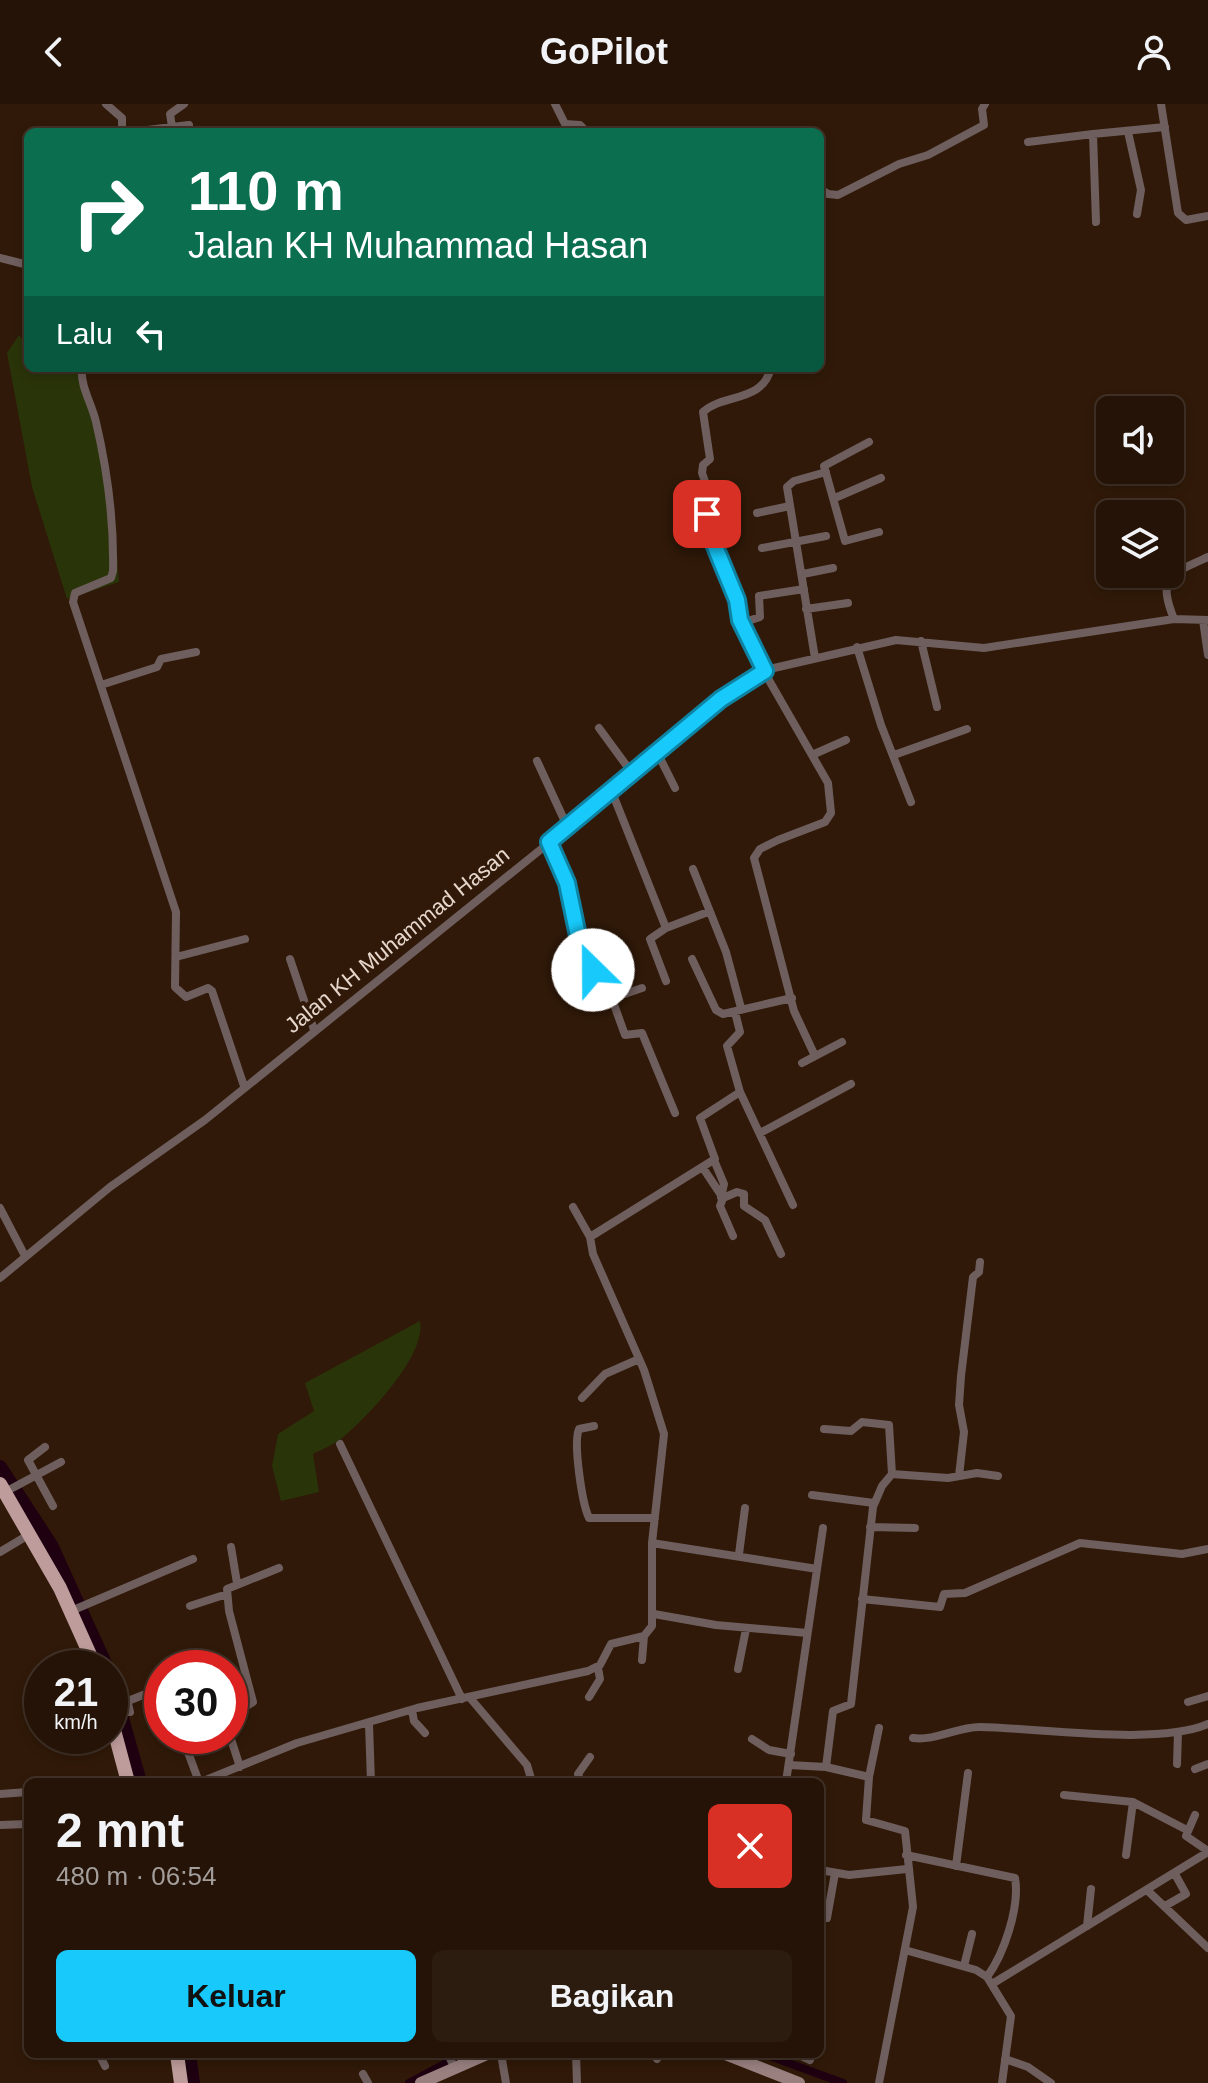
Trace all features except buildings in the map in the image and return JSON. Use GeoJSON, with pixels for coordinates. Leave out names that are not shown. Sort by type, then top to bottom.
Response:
{"type":"FeatureCollection","features":[{"type":"Feature","properties":{"kind":"main road"},"geometry":{"type":"LineString","coordinates":[[6,1488],[74,1610],[89,1650]]}},
{"type":"Feature","properties":{"kind":"main road"},"geometry":{"type":"LineString","coordinates":[[122,1754],[127,1778]]}},
{"type":"Feature","properties":{"kind":"main road"},"geometry":{"type":"LineString","coordinates":[[178,2058],[181,2083]]}},
{"type":"Feature","properties":{"kind":"main road"},"geometry":{"type":"LineString","coordinates":[[752,2058],[799,2083]]}},
{"type":"Feature","properties":{"kind":"main road"},"geometry":{"type":"LineString","coordinates":[[421,2083],[451,2061]]}},
{"type":"Feature","properties":{"kind":"street"},"geometry":{"type":"LineString","coordinates":[[106,104],[122,118],[122,128]]}},
{"type":"Feature","properties":{"kind":"street"},"geometry":{"type":"LineString","coordinates":[[172,127],[170,114],[184,104]]}},
{"type":"Feature","properties":{"kind":"street"},"geometry":{"type":"LineString","coordinates":[[555,104],[565,124],[583,128]]}},
{"type":"Feature","properties":{"kind":"street"},"geometry":{"type":"LineString","coordinates":[[824,192],[838,195],[899,164],[928,155],[984,125],[982,109],[985,104]]}},
{"type":"Feature","properties":{"kind":"street"},"geometry":{"type":"LineString","coordinates":[[1161,104],[1178,213],[1186,220],[1208,216]]}},
{"type":"Feature","properties":{"kind":"street"},"geometry":{"type":"LineString","coordinates":[[164,128],[189,125]]}},
{"type":"Feature","properties":{"kind":"street"},"geometry":{"type":"LineString","coordinates":[[1028,142],[1165,127]]}},
{"type":"Feature","properties":{"kind":"street"},"geometry":{"type":"LineString","coordinates":[[1128,132],[1141,190],[1137,214]]}},
{"type":"Feature","properties":{"kind":"street"},"geometry":{"type":"LineString","coordinates":[[1093,134],[1096,222]]}},
{"type":"Feature","properties":{"kind":"street"},"geometry":{"type":"LineString","coordinates":[[0,258],[24,264]]}},
{"type":"Feature","properties":{"kind":"street"},"geometry":{"type":"LineString","coordinates":[[82,372],[97,426],[109,501],[113,571],[111,578],[75,593],[73,602],[176,912],[177,993],[186,997],[208,988],[212,991],[244,1086]]}},
{"type":"Feature","properties":{"kind":"street"},"geometry":{"type":"LineString","coordinates":[[770,372],[768,379],[750,394],[707,408],[702,415],[710,459],[703,465],[702,473],[715,509],[705,522],[737,600],[742,623],[765,671],[825,775],[829,817],[760,849],[754,858],[792,998],[815,1056]]}},
{"type":"Feature","properties":{"kind":"street"},"geometry":{"type":"LineString","coordinates":[[869,442],[825,463],[845,541],[879,532]]}},
{"type":"Feature","properties":{"kind":"street"},"geometry":{"type":"LineString","coordinates":[[815,658],[788,484],[826,472]]}},
{"type":"Feature","properties":{"kind":"street"},"geometry":{"type":"LineString","coordinates":[[835,498],[881,478]]}},
{"type":"Feature","properties":{"kind":"street"},"geometry":{"type":"LineString","coordinates":[[757,513],[790,506]]}},
{"type":"Feature","properties":{"kind":"street"},"geometry":{"type":"LineString","coordinates":[[762,548],[826,536]]}},
{"type":"Feature","properties":{"kind":"street"},"geometry":{"type":"LineString","coordinates":[[1174,619],[1165,596],[1166,585],[1176,574],[1208,557]]}},
{"type":"Feature","properties":{"kind":"street"},"geometry":{"type":"LineString","coordinates":[[803,574],[833,568]]}},
{"type":"Feature","properties":{"kind":"street"},"geometry":{"type":"LineString","coordinates":[[742,623],[760,617],[759,596],[804,589]]}},
{"type":"Feature","properties":{"kind":"street"},"geometry":{"type":"LineString","coordinates":[[806,609],[848,603]]}},
{"type":"Feature","properties":{"kind":"street","name":"Jalan KH Muhammad Hasan"},"geometry":{"type":"LineString","coordinates":[[0,1278],[612,792],[721,699],[765,671],[896,640],[984,648],[1174,619],[1206,620]]}},
{"type":"Feature","properties":{"kind":"street"},"geometry":{"type":"LineString","coordinates":[[1206,620],[1208,655]]}},
{"type":"Feature","properties":{"kind":"street"},"geometry":{"type":"LineString","coordinates":[[921,641],[937,707]]}},
{"type":"Feature","properties":{"kind":"street"},"geometry":{"type":"LineString","coordinates":[[857,647],[911,802]]}},
{"type":"Feature","properties":{"kind":"street"},"geometry":{"type":"LineString","coordinates":[[101,685],[157,667],[164,659],[196,652]]}},
{"type":"Feature","properties":{"kind":"street"},"geometry":{"type":"LineString","coordinates":[[599,728],[632,773]]}},
{"type":"Feature","properties":{"kind":"street"},"geometry":{"type":"LineString","coordinates":[[894,755],[967,729]]}},
{"type":"Feature","properties":{"kind":"street"},"geometry":{"type":"LineString","coordinates":[[812,755],[846,740]]}},
{"type":"Feature","properties":{"kind":"street"},"geometry":{"type":"LineString","coordinates":[[657,752],[675,788]]}},
{"type":"Feature","properties":{"kind":"street"},"geometry":{"type":"LineString","coordinates":[[537,761],[567,826]]}},
{"type":"Feature","properties":{"kind":"street"},"geometry":{"type":"LineString","coordinates":[[612,792],[666,928]]}},
{"type":"Feature","properties":{"kind":"street"},"geometry":{"type":"LineString","coordinates":[[549,842],[567,883],[583,957],[612,999],[625,1035],[642,1033],[675,1113]]}},
{"type":"Feature","properties":{"kind":"street"},"geometry":{"type":"LineString","coordinates":[[693,869],[726,952],[740,1032],[727,1046],[740,1092],[793,1205]]}},
{"type":"Feature","properties":{"kind":"street"},"geometry":{"type":"LineString","coordinates":[[666,981],[650,939],[666,928],[708,912]]}},
{"type":"Feature","properties":{"kind":"street"},"geometry":{"type":"LineString","coordinates":[[176,957],[245,939]]}},
{"type":"Feature","properties":{"kind":"street"},"geometry":{"type":"LineString","coordinates":[[290,959],[314,1030]]}},
{"type":"Feature","properties":{"kind":"street"},"geometry":{"type":"LineString","coordinates":[[692,959],[716,1010],[723,1014],[792,998]]}},
{"type":"Feature","properties":{"kind":"street"},"geometry":{"type":"LineString","coordinates":[[612,999],[642,988]]}},
{"type":"Feature","properties":{"kind":"street"},"geometry":{"type":"LineString","coordinates":[[802,1063],[842,1042]]}},
{"type":"Feature","properties":{"kind":"street"},"geometry":{"type":"LineString","coordinates":[[760,1133],[851,1084]]}},
{"type":"Feature","properties":{"kind":"street"},"geometry":{"type":"LineString","coordinates":[[590,1237],[714,1160],[717,1155],[700,1118],[740,1092]]}},
{"type":"Feature","properties":{"kind":"street"},"geometry":{"type":"LineString","coordinates":[[714,1160],[724,1184],[720,1206],[733,1236]]}},
{"type":"Feature","properties":{"kind":"street"},"geometry":{"type":"LineString","coordinates":[[703,1168],[722,1198]]}},
{"type":"Feature","properties":{"kind":"street"},"geometry":{"type":"LineString","coordinates":[[722,1198],[743,1192],[744,1207],[765,1220],[781,1254]]}},
{"type":"Feature","properties":{"kind":"street"},"geometry":{"type":"LineString","coordinates":[[573,1207],[590,1237],[593,1254],[639,1359],[664,1434],[652,1543],[654,1614],[652,1626],[644,1636],[642,1660]]}},
{"type":"Feature","properties":{"kind":"street"},"geometry":{"type":"LineString","coordinates":[[0,1208],[25,1256]]}},
{"type":"Feature","properties":{"kind":"street"},"geometry":{"type":"LineString","coordinates":[[959,1476],[964,1432],[959,1405],[961,1376],[973,1277],[978,1274],[980,1262]]}},
{"type":"Feature","properties":{"kind":"street"},"geometry":{"type":"LineString","coordinates":[[582,1398],[605,1374],[639,1359]]}},
{"type":"Feature","properties":{"kind":"street"},"geometry":{"type":"LineString","coordinates":[[824,1429],[851,1431],[862,1422],[889,1425],[892,1474],[874,1503],[851,1704],[833,1711],[826,1767]]}},
{"type":"Feature","properties":{"kind":"street"},"geometry":{"type":"LineString","coordinates":[[594,1426],[579,1429],[576,1435],[576,1459],[589,1518],[655,1518]]}},
{"type":"Feature","properties":{"kind":"street"},"geometry":{"type":"LineString","coordinates":[[340,1444],[466,1699],[527,1765],[531,1778]]}},
{"type":"Feature","properties":{"kind":"street"},"geometry":{"type":"LineString","coordinates":[[45,1447],[28,1458],[53,1506]]}},
{"type":"Feature","properties":{"kind":"street"},"geometry":{"type":"LineString","coordinates":[[6,1488],[61,1462]]}},
{"type":"Feature","properties":{"kind":"street"},"geometry":{"type":"LineString","coordinates":[[892,1474],[998,1476]]}},
{"type":"Feature","properties":{"kind":"street"},"geometry":{"type":"LineString","coordinates":[[812,1495],[874,1503]]}},
{"type":"Feature","properties":{"kind":"street"},"geometry":{"type":"LineString","coordinates":[[739,1554],[745,1508]]}},
{"type":"Feature","properties":{"kind":"street"},"geometry":{"type":"LineString","coordinates":[[870,1527],[915,1528]]}},
{"type":"Feature","properties":{"kind":"street"},"geometry":{"type":"LineString","coordinates":[[787,1778],[823,1528]]}},
{"type":"Feature","properties":{"kind":"street"},"geometry":{"type":"LineString","coordinates":[[0,1552],[30,1534]]}},
{"type":"Feature","properties":{"kind":"street"},"geometry":{"type":"LineString","coordinates":[[652,1543],[739,1554],[817,1569]]}},
{"type":"Feature","properties":{"kind":"street"},"geometry":{"type":"LineString","coordinates":[[862,1599],[940,1607],[944,1594],[965,1593],[1080,1543],[1182,1554],[1208,1549]]}},
{"type":"Feature","properties":{"kind":"street"},"geometry":{"type":"LineString","coordinates":[[231,1547],[237,1583]]}},
{"type":"Feature","properties":{"kind":"street"},"geometry":{"type":"LineString","coordinates":[[74,1610],[193,1559]]}},
{"type":"Feature","properties":{"kind":"street"},"geometry":{"type":"LineString","coordinates":[[240,1650],[227,1589],[279,1568]]}},
{"type":"Feature","properties":{"kind":"street"},"geometry":{"type":"LineString","coordinates":[[190,1606],[227,1594]]}},
{"type":"Feature","properties":{"kind":"street"},"geometry":{"type":"LineString","coordinates":[[654,1614],[746,1629],[807,1633]]}},
{"type":"Feature","properties":{"kind":"street"},"geometry":{"type":"LineString","coordinates":[[738,1669],[746,1629]]}},
{"type":"Feature","properties":{"kind":"street"},"geometry":{"type":"LineString","coordinates":[[589,1697],[600,1679],[598,1668],[611,1644],[644,1636]]}},
{"type":"Feature","properties":{"kind":"street"},"geometry":{"type":"LineString","coordinates":[[211,1778],[297,1743],[412,1710],[598,1668]]}},
{"type":"Feature","properties":{"kind":"street"},"geometry":{"type":"LineString","coordinates":[[248,1681],[253,1702],[248,1705]]}},
{"type":"Feature","properties":{"kind":"street"},"geometry":{"type":"LineString","coordinates":[[128,1699],[143,1695]]}},
{"type":"Feature","properties":{"kind":"street"},"geometry":{"type":"LineString","coordinates":[[1188,1702],[1208,1696]]}},
{"type":"Feature","properties":{"kind":"street"},"geometry":{"type":"LineString","coordinates":[[128,1706],[130,1712]]}},
{"type":"Feature","properties":{"kind":"street"},"geometry":{"type":"LineString","coordinates":[[412,1710],[414,1721],[425,1733]]}},
{"type":"Feature","properties":{"kind":"street"},"geometry":{"type":"LineString","coordinates":[[369,1724],[371,1778]]}},
{"type":"Feature","properties":{"kind":"street"},"geometry":{"type":"LineString","coordinates":[[913,1738],[930,1739],[977,1727],[1154,1735],[1208,1724]]}},
{"type":"Feature","properties":{"kind":"street"},"geometry":{"type":"LineString","coordinates":[[879,1728],[869,1777],[866,1820],[904,1828],[913,1907],[879,2083]]}},
{"type":"Feature","properties":{"kind":"street"},"geometry":{"type":"LineString","coordinates":[[1177,1764],[1178,1732]]}},
{"type":"Feature","properties":{"kind":"street"},"geometry":{"type":"LineString","coordinates":[[752,1739],[769,1750],[791,1754]]}},
{"type":"Feature","properties":{"kind":"street"},"geometry":{"type":"LineString","coordinates":[[189,1754],[198,1778]]}},
{"type":"Feature","properties":{"kind":"street"},"geometry":{"type":"LineString","coordinates":[[236,1754],[240,1767]]}},
{"type":"Feature","properties":{"kind":"street"},"geometry":{"type":"LineString","coordinates":[[580,1778],[578,1774],[590,1757]]}},
{"type":"Feature","properties":{"kind":"street"},"geometry":{"type":"LineString","coordinates":[[1195,1769],[1208,1764]]}},
{"type":"Feature","properties":{"kind":"street"},"geometry":{"type":"LineString","coordinates":[[789,1765],[826,1767],[869,1777]]}},
{"type":"Feature","properties":{"kind":"street"},"geometry":{"type":"LineString","coordinates":[[956,1866],[968,1773]]}},
{"type":"Feature","properties":{"kind":"street"},"geometry":{"type":"LineString","coordinates":[[0,1794],[24,1792]]}},
{"type":"Feature","properties":{"kind":"street"},"geometry":{"type":"LineString","coordinates":[[1064,1795],[1133,1802],[1187,1830]]}},
{"type":"Feature","properties":{"kind":"street"},"geometry":{"type":"LineString","coordinates":[[1126,1855],[1133,1802]]}},
{"type":"Feature","properties":{"kind":"street"},"geometry":{"type":"LineString","coordinates":[[989,1980],[1148,1891],[1208,1852],[1186,1836],[1195,1815]]}},
{"type":"Feature","properties":{"kind":"street"},"geometry":{"type":"LineString","coordinates":[[0,1825],[24,1824]]}},
{"type":"Feature","properties":{"kind":"street"},"geometry":{"type":"LineString","coordinates":[[906,1855],[1015,1878],[1012,1913],[1000,1958],[989,1980]]}},
{"type":"Feature","properties":{"kind":"street"},"geometry":{"type":"LineString","coordinates":[[824,1871],[849,1875],[907,1869]]}},
{"type":"Feature","properties":{"kind":"street"},"geometry":{"type":"LineString","coordinates":[[827,1918],[835,1873]]}},
{"type":"Feature","properties":{"kind":"street"},"geometry":{"type":"LineString","coordinates":[[1165,1906],[1186,1894],[1175,1874]]}},
{"type":"Feature","properties":{"kind":"street"},"geometry":{"type":"LineString","coordinates":[[1087,1926],[1091,1889]]}},
{"type":"Feature","properties":{"kind":"street"},"geometry":{"type":"LineString","coordinates":[[1148,1891],[1207,1947]]}},
{"type":"Feature","properties":{"kind":"street"},"geometry":{"type":"LineString","coordinates":[[964,1966],[972,1934]]}},
{"type":"Feature","properties":{"kind":"street"},"geometry":{"type":"LineString","coordinates":[[905,1950],[964,1966],[989,1980],[1011,2016],[1002,2083]]}},
{"type":"Feature","properties":{"kind":"street"},"geometry":{"type":"LineString","coordinates":[[101,2058],[105,2066]]}},
{"type":"Feature","properties":{"kind":"street"},"geometry":{"type":"LineString","coordinates":[[502,2058],[506,2083]]}},
{"type":"Feature","properties":{"kind":"street"},"geometry":{"type":"LineString","coordinates":[[576,2058],[578,2083]]}},
{"type":"Feature","properties":{"kind":"street"},"geometry":{"type":"LineString","coordinates":[[806,2058],[810,2060]]}},
{"type":"Feature","properties":{"kind":"street"},"geometry":{"type":"LineString","coordinates":[[1005,2059],[1028,2067],[1051,2083]]}},
{"type":"Feature","properties":{"kind":"street"},"geometry":{"type":"LineString","coordinates":[[362,2083],[363,2074],[368,2083]]}},
{"type":"Feature","properties":{"kind":"green space"},"geometry":{"type":"Polygon","coordinates":[[[19,335],[24,341],[24,372],[86,372],[113,507],[119,582],[67,599],[32,487],[7,353],[19,335]]]}},
{"type":"Feature","properties":{"kind":"green space"},"geometry":{"type":"Polygon","coordinates":[[[420,1321],[420,1335],[414,1351],[393,1385],[341,1439],[313,1454],[319,1492],[281,1501],[272,1466],[278,1434],[314,1411],[305,1383],[420,1321]]]}},
{"type":"Feature","properties":{"kind":"waterway"},"geometry":{"type":"LineString","coordinates":[[0,1467],[51,1545],[99,1650]]}},
{"type":"Feature","properties":{"kind":"waterway"},"geometry":{"type":"LineString","coordinates":[[128,1740],[139,1778]]}},
{"type":"Feature","properties":{"kind":"waterway"},"geometry":{"type":"LineString","coordinates":[[190,2058],[193,2083]]}},
{"type":"Feature","properties":{"kind":"waterway"},"geometry":{"type":"LineString","coordinates":[[409,2083],[456,2058]]}},
{"type":"Feature","properties":{"kind":"waterway"},"geometry":{"type":"LineString","coordinates":[[775,2058],[843,2083]]}},
{"type":"Feature","properties":{"kind":"route"},"geometry":{"type":"LineString","coordinates":[[593,970],[582,955],[567,883],[549,842],[721,699],[765,671],[740,620],[737,600],[705,522],[707,514]]}}]}
